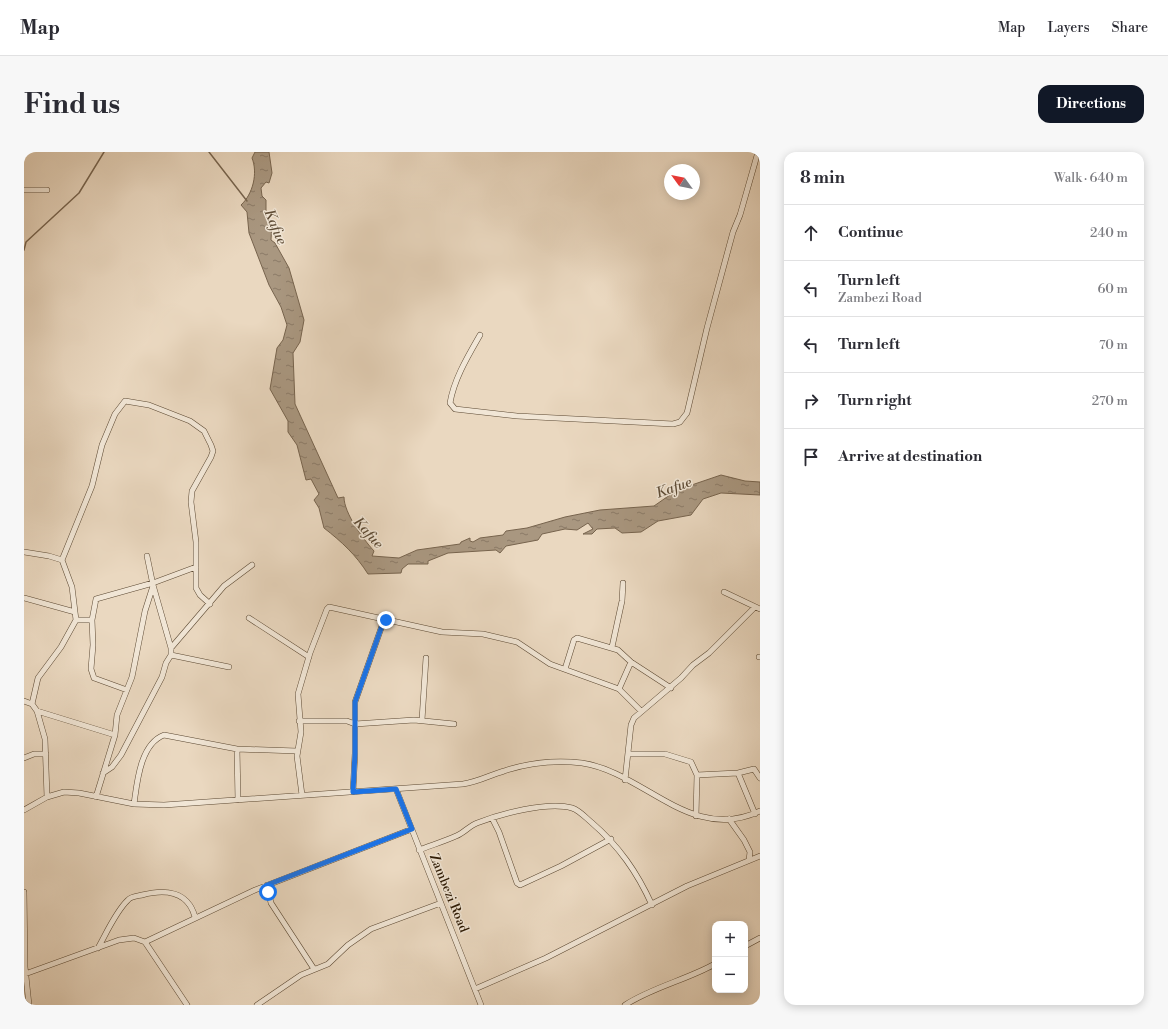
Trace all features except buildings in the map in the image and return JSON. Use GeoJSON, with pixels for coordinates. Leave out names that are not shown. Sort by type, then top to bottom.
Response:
{"type":"FeatureCollection","features":[{"type":"Feature","properties":{"kind":"street"},"geometry":{"type":"LineString","coordinates":[[480,335],[463,366],[452,395],[450,403],[455,409],[517,416],[666,423],[680,422],[687,413],[707,328],[758,152]]}},
{"type":"Feature","properties":{"kind":"street"},"geometry":{"type":"LineString","coordinates":[[754,164],[760,166]]}},
{"type":"Feature","properties":{"kind":"street"},"geometry":{"type":"LineString","coordinates":[[24,190],[47,190]]}},
{"type":"Feature","properties":{"kind":"street"},"geometry":{"type":"LineString","coordinates":[[32,704],[38,678],[61,647],[76,620],[72,587],[62,560],[92,486],[102,446],[115,414],[123,402],[127,400],[149,405],[190,421],[198,426],[210,441],[212,454],[192,491],[192,508],[196,542],[197,591],[210,604]]}},
{"type":"Feature","properties":{"kind":"street"},"geometry":{"type":"LineString","coordinates":[[24,552],[49,556],[62,560]]}},
{"type":"Feature","properties":{"kind":"street"},"geometry":{"type":"LineString","coordinates":[[103,774],[112,767],[121,755],[158,684],[166,663],[171,655],[171,648],[153,584],[147,556]]}},
{"type":"Feature","properties":{"kind":"street"},"geometry":{"type":"LineString","coordinates":[[171,648],[224,586],[252,565]]}},
{"type":"Feature","properties":{"kind":"street"},"geometry":{"type":"LineString","coordinates":[[127,690],[94,678],[92,675],[91,669],[94,645],[92,620],[94,603],[98,598],[153,584],[196,567]]}},
{"type":"Feature","properties":{"kind":"street"},"geometry":{"type":"LineString","coordinates":[[612,647],[622,601],[623,583]]}},
{"type":"Feature","properties":{"kind":"street"},"geometry":{"type":"LineString","coordinates":[[96,797],[115,735],[117,715],[134,668],[145,611],[153,584]]}},
{"type":"Feature","properties":{"kind":"street"},"geometry":{"type":"LineString","coordinates":[[625,780],[631,726],[634,718],[671,688],[693,665],[716,647],[757,608],[724,592]]}},
{"type":"Feature","properties":{"kind":"street"},"geometry":{"type":"LineString","coordinates":[[24,598],[75,612]]}},
{"type":"Feature","properties":{"kind":"street"},"geometry":{"type":"LineString","coordinates":[[302,795],[297,751],[301,738],[298,694],[309,657],[328,608],[442,632],[477,633],[517,642],[546,661],[619,689],[641,711]]}},
{"type":"Feature","properties":{"kind":"street"},"geometry":{"type":"LineString","coordinates":[[249,618],[309,657]]}},
{"type":"Feature","properties":{"kind":"street"},"geometry":{"type":"LineString","coordinates":[[76,620],[92,620]]}},
{"type":"Feature","properties":{"kind":"street"},"geometry":{"type":"LineString","coordinates":[[353,792],[356,698],[384,620]]}},
{"type":"Feature","properties":{"kind":"street"},"geometry":{"type":"LineString","coordinates":[[565,669],[575,639],[612,647],[622,653],[631,662],[671,688]]}},
{"type":"Feature","properties":{"kind":"street"},"geometry":{"type":"LineString","coordinates":[[171,655],[229,667]]}},
{"type":"Feature","properties":{"kind":"street"},"geometry":{"type":"LineString","coordinates":[[422,720],[426,658]]}},
{"type":"Feature","properties":{"kind":"street"},"geometry":{"type":"LineString","coordinates":[[619,689],[631,662]]}},
{"type":"Feature","properties":{"kind":"street"},"geometry":{"type":"LineString","coordinates":[[24,701],[32,704],[37,711],[42,727],[46,754],[47,797]]}},
{"type":"Feature","properties":{"kind":"street"},"geometry":{"type":"LineString","coordinates":[[37,711],[115,735]]}},
{"type":"Feature","properties":{"kind":"street"},"geometry":{"type":"LineString","coordinates":[[299,721],[347,721],[355,724],[389,720],[422,720],[454,724]]}},
{"type":"Feature","properties":{"kind":"street"},"geometry":{"type":"LineString","coordinates":[[134,804],[143,760],[154,742],[161,736],[175,736],[237,748],[297,751]]}},
{"type":"Feature","properties":{"kind":"street"},"geometry":{"type":"LineString","coordinates":[[237,748],[238,800]]}},
{"type":"Feature","properties":{"kind":"street"},"geometry":{"type":"LineString","coordinates":[[24,758],[34,754],[46,754]]}},
{"type":"Feature","properties":{"kind":"street"},"geometry":{"type":"LineString","coordinates":[[629,754],[665,754],[692,763],[697,775],[696,816]]}},
{"type":"Feature","properties":{"kind":"street"},"geometry":{"type":"LineString","coordinates":[[24,810],[54,794],[69,792],[134,804],[164,806],[470,783],[516,767],[551,762],[575,762],[593,765],[696,816],[709,819],[729,820],[758,812],[738,773]]}},
{"type":"Feature","properties":{"kind":"street"},"geometry":{"type":"LineString","coordinates":[[697,775],[738,773],[754,769],[760,778]]}},
{"type":"Feature","properties":{"kind":"street","name":"Zambezi Road"},"geometry":{"type":"LineString","coordinates":[[396,789],[481,1005]]}},
{"type":"Feature","properties":{"kind":"street"},"geometry":{"type":"LineString","coordinates":[[419,850],[458,835],[473,825],[492,818],[531,808],[563,806],[572,808],[611,839],[623,855],[652,904]]}},
{"type":"Feature","properties":{"kind":"street"},"geometry":{"type":"LineString","coordinates":[[492,818],[500,832],[518,884],[560,866],[611,839]]}},
{"type":"Feature","properties":{"kind":"street"},"geometry":{"type":"LineString","coordinates":[[729,820],[744,840],[749,851],[749,860]]}},
{"type":"Feature","properties":{"kind":"street"},"geometry":{"type":"LineString","coordinates":[[145,942],[195,917],[267,885],[412,829]]}},
{"type":"Feature","properties":{"kind":"street"},"geometry":{"type":"LineString","coordinates":[[475,989],[546,958],[687,886],[760,856]]}},
{"type":"Feature","properties":{"kind":"street"},"geometry":{"type":"LineString","coordinates":[[267,885],[271,903],[314,969]]}},
{"type":"Feature","properties":{"kind":"street"},"geometry":{"type":"LineString","coordinates":[[24,892],[24,967],[29,1005]]}},
{"type":"Feature","properties":{"kind":"street"},"geometry":{"type":"LineString","coordinates":[[98,948],[122,908],[130,898],[151,893],[175,894],[190,904],[195,917]]}},
{"type":"Feature","properties":{"kind":"street"},"geometry":{"type":"LineString","coordinates":[[257,1005],[288,984],[314,969],[328,964],[348,946],[377,926],[441,903]]}},
{"type":"Feature","properties":{"kind":"street"},"geometry":{"type":"LineString","coordinates":[[25,974],[127,938],[134,938],[145,942],[186,1005]]}},
{"type":"Feature","properties":{"kind":"street"},"geometry":{"type":"LineString","coordinates":[[748,944],[760,938]]}},
{"type":"Feature","properties":{"kind":"street"},"geometry":{"type":"LineString","coordinates":[[625,1005],[644,994],[687,978],[712,966]]}},
{"type":"Feature","properties":{"kind":"water"},"geometry":{"type":"Polygon","coordinates":[[[255,152],[269,152],[272,173],[269,183],[266,182],[261,188],[262,196],[266,200],[266,215],[272,221],[271,240],[275,243],[289,268],[304,320],[300,342],[293,353],[295,404],[338,498],[344,497],[347,510],[351,518],[374,551],[372,556],[399,558],[417,550],[460,544],[461,542],[470,538],[470,541],[473,542],[480,538],[503,535],[506,531],[527,528],[565,517],[600,510],[654,506],[677,490],[721,475],[745,481],[760,482],[760,495],[721,493],[703,499],[691,515],[658,521],[641,532],[622,533],[615,528],[597,529],[592,534],[583,534],[593,529],[588,523],[577,530],[565,529],[542,534],[538,540],[506,546],[500,553],[496,550],[448,553],[428,561],[428,564],[408,564],[402,569],[401,573],[368,574],[348,549],[324,528],[319,508],[314,500],[319,494],[311,479],[306,480],[297,445],[288,432],[288,421],[270,389],[277,348],[283,340],[287,325],[281,307],[269,285],[249,233],[247,212],[241,205],[249,195],[253,183],[254,164],[252,158],[255,152]]]}},
{"type":"Feature","properties":{"kind":"waterway"},"geometry":{"type":"LineString","coordinates":[[24,250],[26,242],[79,193],[104,152]]}},
{"type":"Feature","properties":{"kind":"waterway"},"geometry":{"type":"LineString","coordinates":[[209,152],[247,201]]}},
{"type":"Feature","properties":{"kind":"route"},"geometry":{"type":"LineString","coordinates":[[268,892],[267,885],[412,829],[396,789],[353,792],[356,738],[355,702],[377,636],[384,620],[386,620]]}},
{"type":"Feature","properties":{"kind":"water label","name":"Kafue"},"geometry":{"type":"Point","coordinates":[275,227]}},
{"type":"Feature","properties":{"kind":"water label","name":"Kafue"},"geometry":{"type":"Point","coordinates":[674,488]}},
{"type":"Feature","properties":{"kind":"water label","name":"Kafue"},"geometry":{"type":"Point","coordinates":[368,533]}}]}
